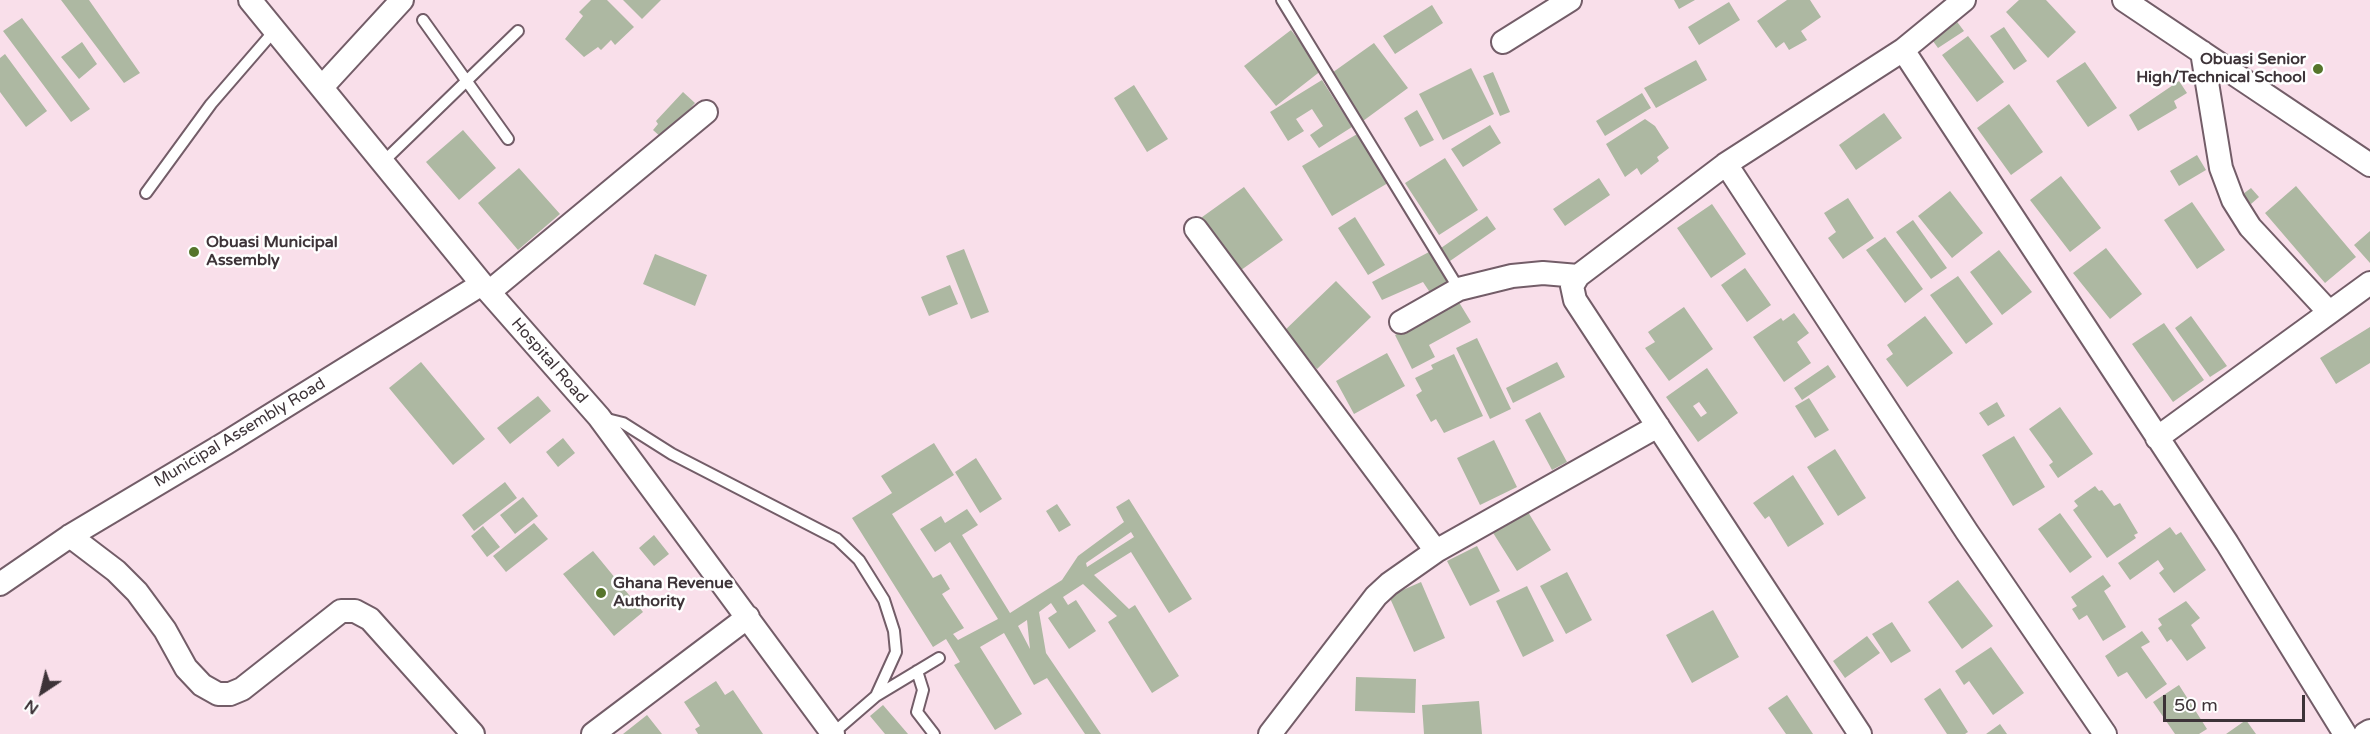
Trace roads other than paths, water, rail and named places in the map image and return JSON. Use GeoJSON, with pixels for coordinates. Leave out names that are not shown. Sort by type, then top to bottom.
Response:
{"type":"FeatureCollection","features":[{"type":"Feature","properties":{"kind":"street","name":"Hospital Road"},"geometry":{"type":"LineString","coordinates":[[250,0],[486,288],[599,417],[832,734]]}},
{"type":"Feature","properties":{"kind":"street"},"geometry":{"type":"LineString","coordinates":[[322,87],[402,0]]}},
{"type":"Feature","properties":{"kind":"street"},"geometry":{"type":"LineString","coordinates":[[1503,42],[1570,0]]}},
{"type":"Feature","properties":{"kind":"street"},"geometry":{"type":"LineString","coordinates":[[1860,734],[1575,300],[1572,286],[1578,276],[1726,164],[1903,50],[1964,0]]}},
{"type":"Feature","properties":{"kind":"street"},"geometry":{"type":"LineString","coordinates":[[2124,0],[2370,165]]}},
{"type":"Feature","properties":{"kind":"street"},"geometry":{"type":"LineString","coordinates":[[1903,50],[2233,553],[2345,734]]}},
{"type":"Feature","properties":{"kind":"street"},"geometry":{"type":"LineString","coordinates":[[2202,52],[2221,168],[2233,200],[2250,227],[2329,312]]}},
{"type":"Feature","properties":{"kind":"street","name":"Municipal Assembly Road"},"geometry":{"type":"LineString","coordinates":[[0,584],[70,536],[486,288],[706,112]]}},
{"type":"Feature","properties":{"kind":"street"},"geometry":{"type":"LineString","coordinates":[[1726,164],[1960,522],[2105,734]]}},
{"type":"Feature","properties":{"kind":"street"},"geometry":{"type":"LineString","coordinates":[[1196,229],[1436,551]]}},
{"type":"Feature","properties":{"kind":"street"},"geometry":{"type":"LineString","coordinates":[[1401,322],[1460,289],[1523,275],[1544,273],[1578,276]]}},
{"type":"Feature","properties":{"kind":"street"},"geometry":{"type":"LineString","coordinates":[[2157,438],[2370,283]]}},
{"type":"Feature","properties":{"kind":"street"},"geometry":{"type":"LineString","coordinates":[[1270,734],[1376,596],[1436,551],[1658,426]]}},
{"type":"Feature","properties":{"kind":"street"},"geometry":{"type":"LineString","coordinates":[[70,536],[116,571],[137,592],[165,630],[186,668],[202,685],[218,694],[230,694],[242,688],[340,611],[355,611],[370,619],[474,734]]}},
{"type":"Feature","properties":{"kind":"street"},"geometry":{"type":"LineString","coordinates":[[593,734],[748,617]]}},
{"type":"Feature","properties":{"kind":"street"},"geometry":{"type":"LineString","coordinates":[[2365,734],[2370,730]]}},
{"type":"Feature","properties":{"kind":"lane"},"geometry":{"type":"LineString","coordinates":[[1282,0],[1460,289]]}},
{"type":"Feature","properties":{"kind":"lane"},"geometry":{"type":"LineString","coordinates":[[423,20],[508,139]]}},
{"type":"Feature","properties":{"kind":"lane"},"geometry":{"type":"LineString","coordinates":[[146,193],[211,104],[275,30]]}},
{"type":"Feature","properties":{"kind":"lane"},"geometry":{"type":"LineString","coordinates":[[383,162],[519,31]]}},
{"type":"Feature","properties":{"kind":"lane"},"geometry":{"type":"LineString","coordinates":[[599,417],[623,423],[672,454],[837,539],[859,560],[884,600],[894,631],[896,652],[876,696]]}},
{"type":"Feature","properties":{"kind":"lane"},"geometry":{"type":"LineString","coordinates":[[832,734],[876,696],[939,658]]}},
{"type":"Feature","properties":{"kind":"lane"},"geometry":{"type":"LineString","coordinates":[[917,671],[923,690],[917,712],[934,734]]}},
{"type":"Feature","properties":{"kind":"place","name":"Obuasi Senior High/Technical School"},"geometry":{"type":"Point","coordinates":[2318,69]}},
{"type":"Feature","properties":{"kind":"place","name":"Obuasi Municipal Assembly"},"geometry":{"type":"Point","coordinates":[194,252]}},
{"type":"Feature","properties":{"kind":"place","name":"Ghana Revenue Authority"},"geometry":{"type":"Point","coordinates":[601,593]}}]}
